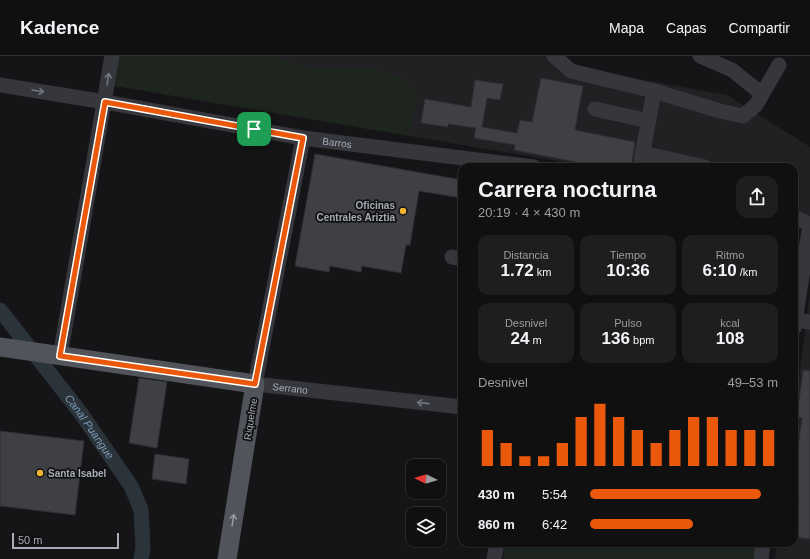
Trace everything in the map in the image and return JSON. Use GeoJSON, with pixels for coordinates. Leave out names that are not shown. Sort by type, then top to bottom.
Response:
{"type":"FeatureCollection","features":[{"type":"Feature","properties":{"kind":"main road","name":"Serrano"},"geometry":{"type":"LineString","coordinates":[[8,348],[255,384]]}},
{"type":"Feature","properties":{"kind":"main road","name":"Riquelme"},"geometry":{"type":"LineString","coordinates":[[227,559],[255,384]]}},
{"type":"Feature","properties":{"kind":"street"},"geometry":{"type":"LineString","coordinates":[[54,355],[105,102],[112,56]]}},
{"type":"Feature","properties":{"kind":"street"},"geometry":{"type":"LineString","coordinates":[[554,56],[572,71],[654,91],[720,111],[743,116],[756,105],[778,65]]}},
{"type":"Feature","properties":{"kind":"street"},"geometry":{"type":"LineString","coordinates":[[700,56],[732,70],[762,94]]}},
{"type":"Feature","properties":{"kind":"street","name":"Barros"},"geometry":{"type":"LineString","coordinates":[[0,85],[105,102],[303,138],[502,163]]}},
{"type":"Feature","properties":{"kind":"street"},"geometry":{"type":"LineString","coordinates":[[654,91],[641,160],[668,163]]}},
{"type":"Feature","properties":{"kind":"street"},"geometry":{"type":"LineString","coordinates":[[595,109],[649,121]]}},
{"type":"Feature","properties":{"kind":"street","name":"Riquelme"},"geometry":{"type":"LineString","coordinates":[[255,384],[303,138]]}},
{"type":"Feature","properties":{"kind":"street"},"geometry":{"type":"LineString","coordinates":[[798,219],[810,224],[800,323]]}},
{"type":"Feature","properties":{"kind":"street","name":"Serrano"},"geometry":{"type":"LineString","coordinates":[[255,384],[458,407]]}},
{"type":"Feature","properties":{"kind":"street"},"geometry":{"type":"LineString","coordinates":[[494,559],[496,547]]}},
{"type":"Feature","properties":{"kind":"street"},"geometry":{"type":"LineString","coordinates":[[761,559],[763,547]]}},
{"type":"Feature","properties":{"kind":"shaded area"},"geometry":{"type":"Polygon","coordinates":[[[114,56],[566,56],[573,67],[727,95],[810,147],[810,215],[798,213],[798,163],[565,163],[110,85],[114,56]]]}},
{"type":"Feature","properties":{"kind":"shaded area"},"geometry":{"type":"Polygon","coordinates":[[[114,56],[268,56],[312,68],[383,70],[409,80],[417,99],[409,136],[110,85],[114,56]]]}},
{"type":"Feature","properties":{"kind":"shaded area"},"geometry":{"type":"Polygon","coordinates":[[[810,293],[810,559],[775,559],[776,547],[798,547],[798,384],[810,293]]]}},
{"type":"Feature","properties":{"kind":"shaded area"},"geometry":{"type":"Polygon","coordinates":[[[504,547],[755,547],[753,559],[503,559],[504,547]]]}},
{"type":"Feature","properties":{"kind":"building"},"geometry":{"type":"Polygon","coordinates":[[[541,78],[583,86],[575,130],[635,142],[632,163],[581,163],[514,150],[515,145],[474,138],[476,128],[448,124],[448,127],[421,123],[425,99],[471,107],[475,80],[503,84],[500,100],[487,98],[482,127],[517,133],[520,120],[532,122],[541,78]]]}},
{"type":"Feature","properties":{"kind":"building"},"geometry":{"type":"Polygon","coordinates":[[[315,154],[458,179],[458,197],[419,191],[410,245],[406,245],[401,273],[362,266],[361,272],[330,266],[329,272],[295,266],[315,154]]]}},
{"type":"Feature","properties":{"kind":"building"},"geometry":{"type":"Polygon","coordinates":[[[803,370],[810,371],[810,539],[798,538],[798,447],[802,418],[798,417],[803,370]]]}},
{"type":"Feature","properties":{"kind":"building"},"geometry":{"type":"Polygon","coordinates":[[[139,378],[167,382],[157,448],[129,443],[139,378]]]}},
{"type":"Feature","properties":{"kind":"building","name":"Santa Isabel"},"geometry":{"type":"Polygon","coordinates":[[[0,431],[84,441],[75,515],[0,506],[0,431]]]}},
{"type":"Feature","properties":{"kind":"building"},"geometry":{"type":"Polygon","coordinates":[[[155,454],[189,459],[186,484],[152,479],[155,454]]]}},
{"type":"Feature","properties":{"kind":"waterway","name":"Canal Puangue"},"geometry":{"type":"LineString","coordinates":[[0,310],[80,412],[131,486],[141,510],[143,548],[141,559]]}},
{"type":"Feature","properties":{"kind":"place","name":"Oficinas Centrales Ariztia"},"geometry":{"type":"Point","coordinates":[403,211]}},
{"type":"Feature","properties":{"kind":"place","name":"Santa Isabel"},"geometry":{"type":"Point","coordinates":[40,473]}},
{"type":"Feature","properties":{"kind":"route"},"geometry":{"type":"LineString","coordinates":[[105,102],[254,129],[303,138],[255,384],[60,356],[105,102]]}}]}
